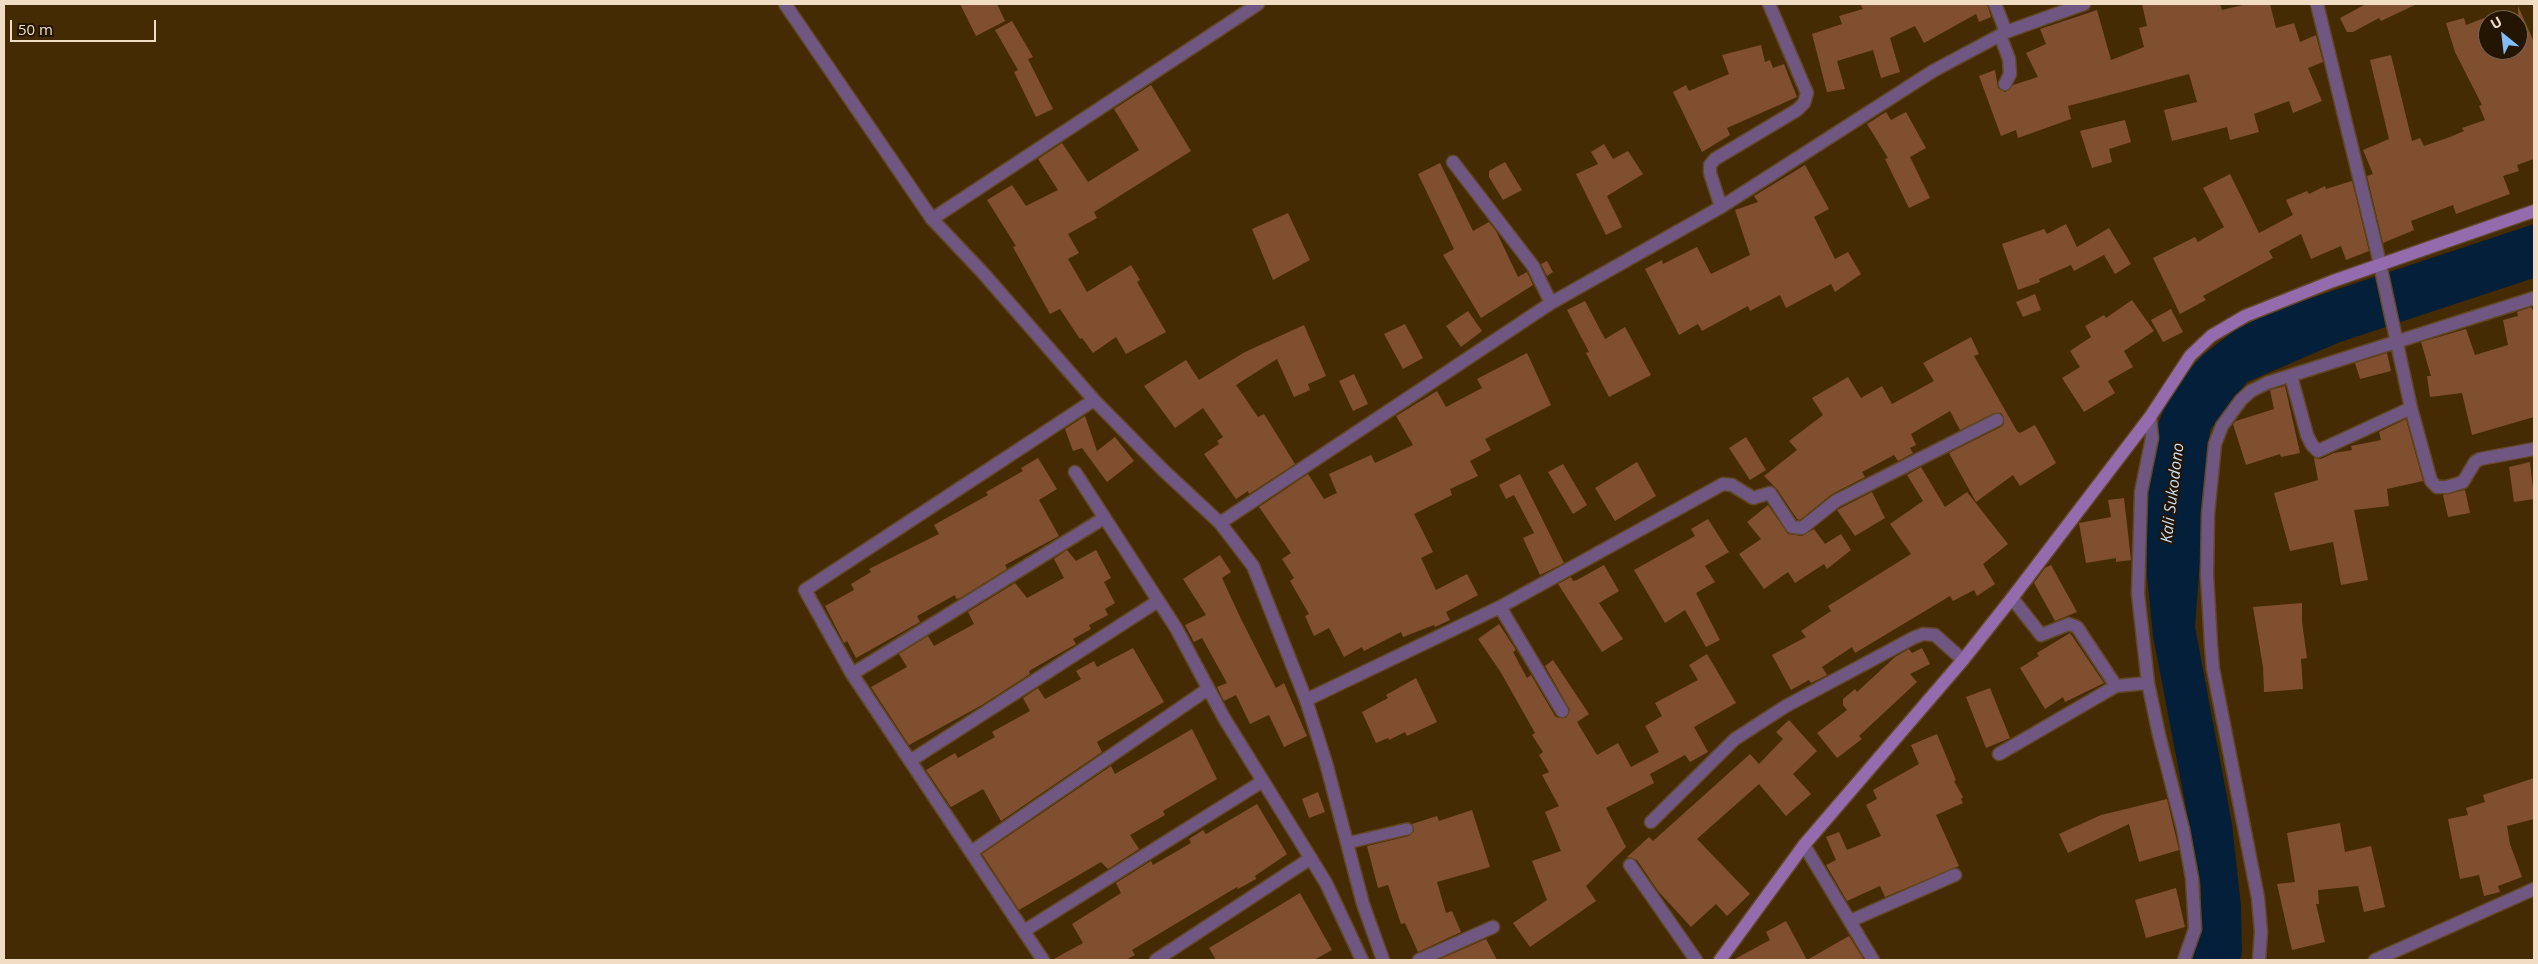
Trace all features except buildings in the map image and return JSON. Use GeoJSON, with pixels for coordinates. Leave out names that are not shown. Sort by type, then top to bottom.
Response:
{"type":"FeatureCollection","features":[{"type":"Feature","properties":{"kind":"main road"},"geometry":{"type":"LineString","coordinates":[[1720,960],[1804,845],[1963,660],[2012,598],[2150,418],[2190,356],[2211,336],[2245,316],[2380,270],[2534,211]]}},
{"type":"Feature","properties":{"kind":"street"},"geometry":{"type":"LineString","coordinates":[[785,4],[932,219],[1094,400],[1163,470],[1220,523],[1253,566],[1306,700],[1326,763],[1363,904],[1383,960]]}},
{"type":"Feature","properties":{"kind":"street"},"geometry":{"type":"LineString","coordinates":[[932,219],[1258,4]]}},
{"type":"Feature","properties":{"kind":"street"},"geometry":{"type":"LineString","coordinates":[[1720,207],[1710,173],[1710,165],[1715,159],[1797,110],[1804,103],[1807,93],[1769,4]]}},
{"type":"Feature","properties":{"kind":"street"},"geometry":{"type":"LineString","coordinates":[[1995,4],[2009,60],[2010,74],[2005,84]]}},
{"type":"Feature","properties":{"kind":"street"},"geometry":{"type":"LineString","coordinates":[[1220,523],[1551,304],[1720,207],[1934,71],[2003,34],[2084,4]]}},
{"type":"Feature","properties":{"kind":"street"},"geometry":{"type":"LineString","coordinates":[[2317,4],[2411,408],[2431,481],[2437,487],[2447,487],[2462,482],[2474,462],[2534,449]]}},
{"type":"Feature","properties":{"kind":"street"},"geometry":{"type":"LineString","coordinates":[[1453,162],[1534,266],[1551,304]]}},
{"type":"Feature","properties":{"kind":"street"},"geometry":{"type":"LineString","coordinates":[[2259,960],[2261,932],[2255,880],[2213,669],[2206,575],[2208,514],[2215,444],[2222,426],[2234,408],[2251,391],[2395,335],[2534,298]]}},
{"type":"Feature","properties":{"kind":"street"},"geometry":{"type":"LineString","coordinates":[[2291,376],[2307,435],[2312,445],[2318,451],[2411,408]]}},
{"type":"Feature","properties":{"kind":"street"},"geometry":{"type":"LineString","coordinates":[[1043,960],[852,674],[805,590],[1094,400]]}},
{"type":"Feature","properties":{"kind":"street"},"geometry":{"type":"LineString","coordinates":[[2150,418],[2152,438],[2141,492],[2138,540],[2138,594],[2148,682],[2158,735],[2183,829],[2192,878],[2195,929],[2184,960]]}},
{"type":"Feature","properties":{"kind":"street"},"geometry":{"type":"LineString","coordinates":[[1306,700],[1500,606],[1723,484],[1732,485],[1753,498],[1770,493],[1792,527],[1802,528],[1836,501],[1998,420]]}},
{"type":"Feature","properties":{"kind":"street"},"geometry":{"type":"LineString","coordinates":[[1075,472],[1176,628],[1208,689],[1326,883],[1360,959]]}},
{"type":"Feature","properties":{"kind":"street"},"geometry":{"type":"LineString","coordinates":[[852,674],[1104,518]]}},
{"type":"Feature","properties":{"kind":"street"},"geometry":{"type":"LineString","coordinates":[[2012,598],[2041,635],[2069,624],[2077,627],[2116,686]]}},
{"type":"Feature","properties":{"kind":"street"},"geometry":{"type":"LineString","coordinates":[[910,761],[1158,601]]}},
{"type":"Feature","properties":{"kind":"street"},"geometry":{"type":"LineString","coordinates":[[1500,606],[1562,711]]}},
{"type":"Feature","properties":{"kind":"street"},"geometry":{"type":"LineString","coordinates":[[1651,822],[1735,739],[1786,706],[1914,638],[1923,634],[1935,635],[1963,660]]}},
{"type":"Feature","properties":{"kind":"street"},"geometry":{"type":"LineString","coordinates":[[1999,754],[2116,686],[2148,682]]}},
{"type":"Feature","properties":{"kind":"street"},"geometry":{"type":"LineString","coordinates":[[970,852],[1208,689]]}},
{"type":"Feature","properties":{"kind":"street"},"geometry":{"type":"LineString","coordinates":[[1024,931],[1263,781]]}},
{"type":"Feature","properties":{"kind":"street"},"geometry":{"type":"LineString","coordinates":[[1804,845],[1873,960]]}},
{"type":"Feature","properties":{"kind":"street"},"geometry":{"type":"LineString","coordinates":[[1156,960],[1311,858]]}},
{"type":"Feature","properties":{"kind":"street"},"geometry":{"type":"LineString","coordinates":[[1630,865],[1696,960]]}},
{"type":"Feature","properties":{"kind":"street"},"geometry":{"type":"LineString","coordinates":[[1850,921],[1955,875]]}},
{"type":"Feature","properties":{"kind":"street"},"geometry":{"type":"LineString","coordinates":[[2375,960],[2534,889]]}},
{"type":"Feature","properties":{"kind":"street"},"geometry":{"type":"LineString","coordinates":[[1419,960],[1493,927]]}},
{"type":"Feature","properties":{"kind":"lane"},"geometry":{"type":"LineString","coordinates":[[1347,843],[1407,828]]}},
{"type":"Feature","properties":{"kind":"water","name":"Kali Sukodono"},"geometry":{"type":"Polygon","coordinates":[[[2534,224],[2534,278],[2340,342],[2247,382],[2210,430],[2195,627],[2232,824],[2241,906],[2242,953],[2240,960],[2191,960],[2201,919],[2201,886],[2153,636],[2147,575],[2146,498],[2156,430],[2166,403],[2182,377],[2204,354],[2234,331],[2272,311],[2534,224]]]}}]}
